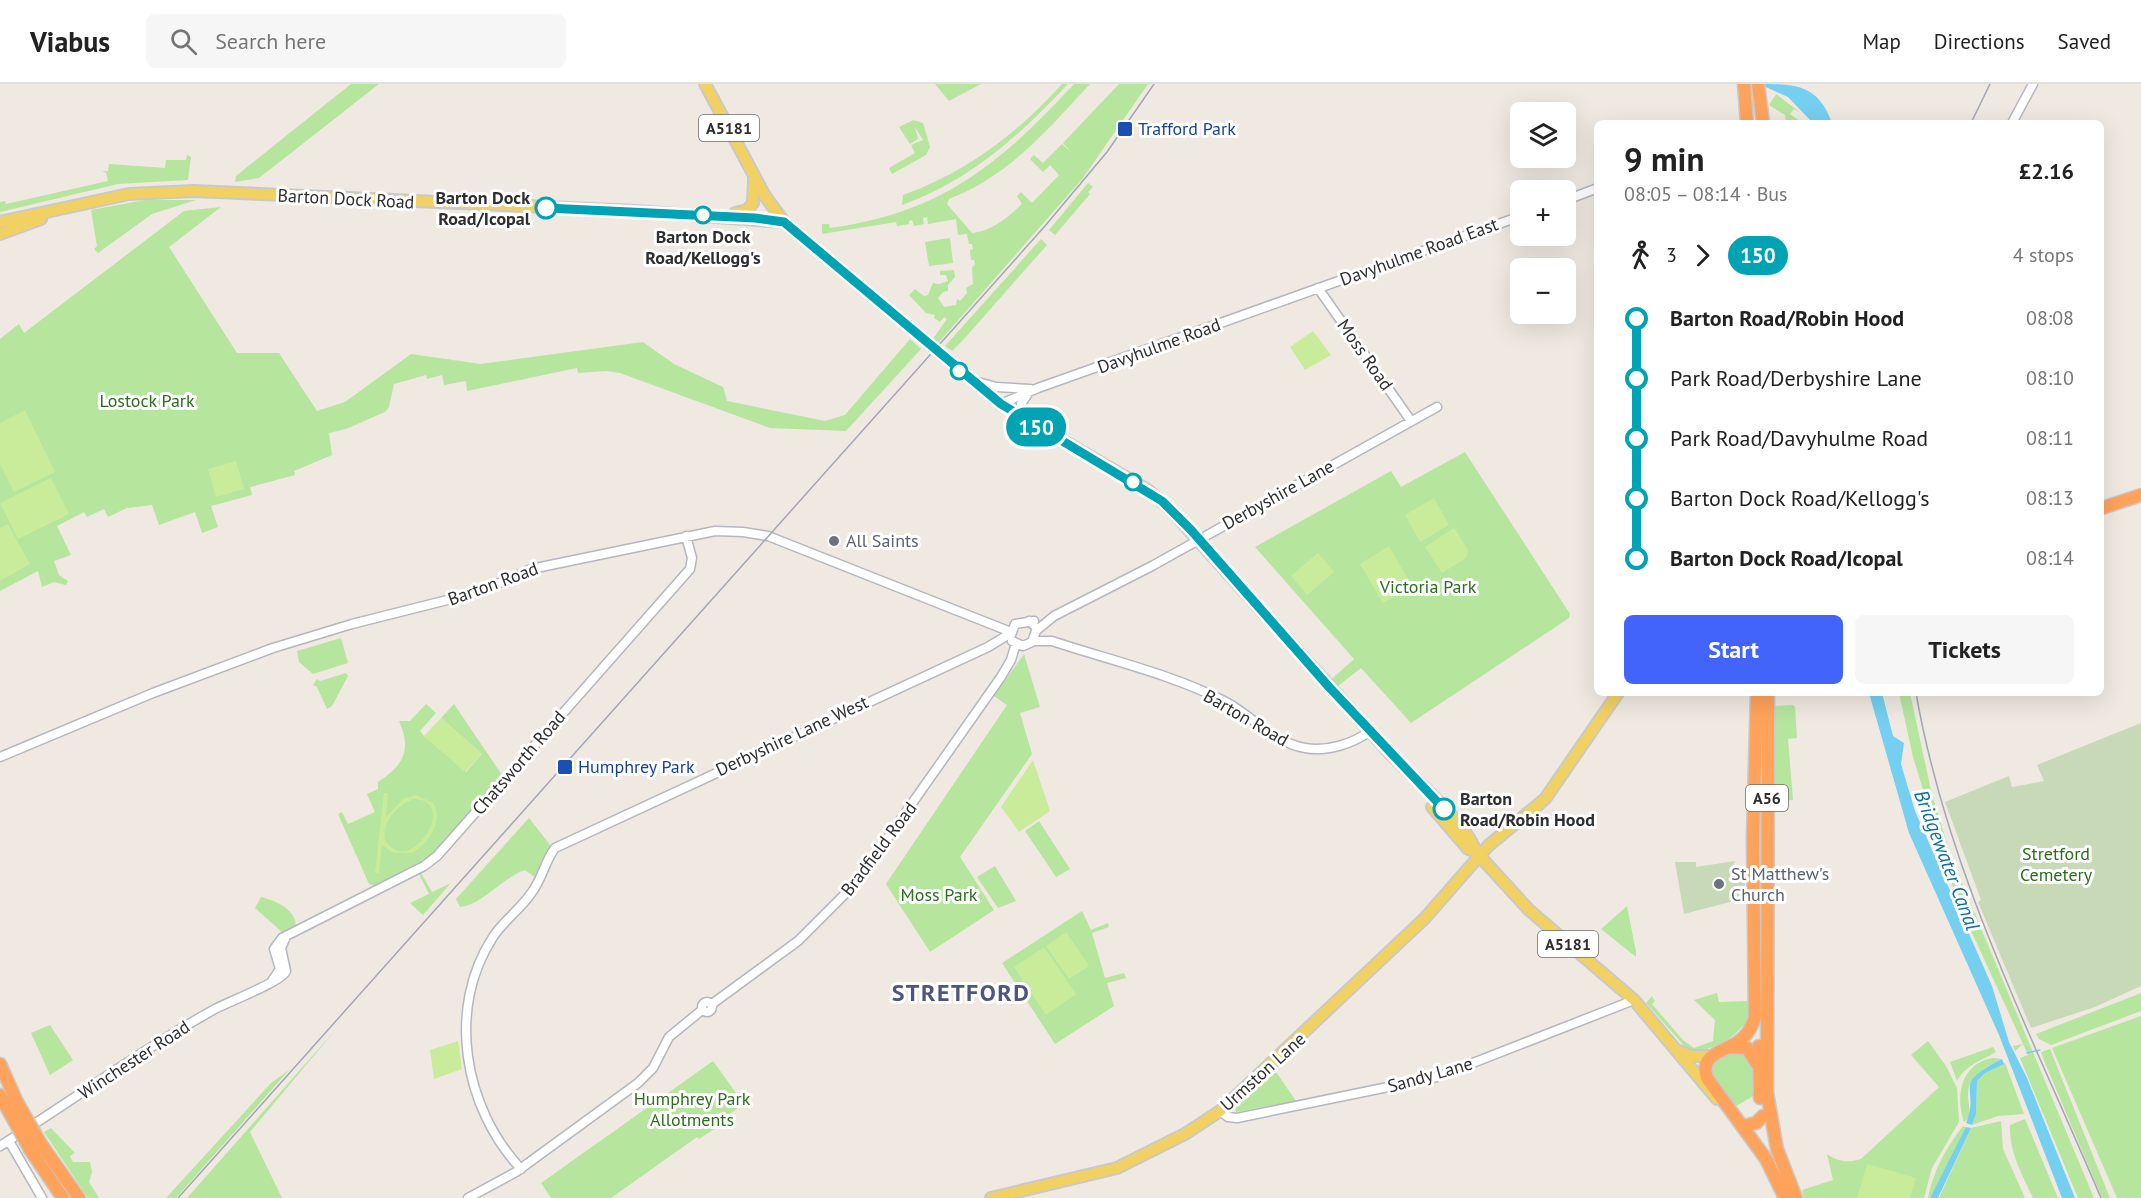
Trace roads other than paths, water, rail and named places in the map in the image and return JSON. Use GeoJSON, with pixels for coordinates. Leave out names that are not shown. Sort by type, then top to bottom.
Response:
{"type":"FeatureCollection","features":[{"type":"Feature","properties":{"kind":"highway"},"geometry":{"type":"LineString","coordinates":[[1744,87],[1747,120]]}},
{"type":"Feature","properties":{"kind":"highway"},"geometry":{"type":"LineString","coordinates":[[1758,87],[1762,120]]}},
{"type":"Feature","properties":{"kind":"highway"},"geometry":{"type":"LineString","coordinates":[[1756,120],[1760,105]]}},
{"type":"Feature","properties":{"kind":"highway"},"geometry":{"type":"LineString","coordinates":[[2104,507],[2141,495]]}},
{"type":"Feature","properties":{"kind":"highway","name":"A56"},"geometry":{"type":"LineString","coordinates":[[1711,1056],[1737,1042],[1750,1028],[1756,1005],[1753,838],[1758,696]]}},
{"type":"Feature","properties":{"kind":"highway","name":"A56"},"geometry":{"type":"LineString","coordinates":[[1768,696],[1768,1107],[1777,1149],[1796,1198]]}},
{"type":"Feature","properties":{"kind":"highway","name":"A56"},"geometry":{"type":"LineString","coordinates":[[1767,1013],[1757,1064],[1763,1116],[1768,1134],[1777,1149]]}},
{"type":"Feature","properties":{"kind":"highway"},"geometry":{"type":"LineString","coordinates":[[1729,1047],[1748,1048],[1757,1064]]}},
{"type":"Feature","properties":{"kind":"highway"},"geometry":{"type":"LineString","coordinates":[[1711,1056],[1706,1064],[1705,1074],[1760,1149],[1785,1198]]}},
{"type":"Feature","properties":{"kind":"highway"},"geometry":{"type":"LineString","coordinates":[[0,1064],[12,1105],[63,1198]]}},
{"type":"Feature","properties":{"kind":"highway"},"geometry":{"type":"LineString","coordinates":[[0,1095],[12,1105]]}},
{"type":"Feature","properties":{"kind":"highway"},"geometry":{"type":"LineString","coordinates":[[1743,1126],[1756,1123],[1763,1116]]}},
{"type":"Feature","properties":{"kind":"highway"},"geometry":{"type":"LineString","coordinates":[[1760,1149],[1766,1146],[1768,1134]]}},
{"type":"Feature","properties":{"kind":"highway"},"geometry":{"type":"LineString","coordinates":[[36,1148],[79,1198]]}},
{"type":"Feature","properties":{"kind":"main road","name":"A5181"},"geometry":{"type":"LineString","coordinates":[[705,84],[765,196],[784,222],[969,380],[1001,404],[1149,491],[1200,539],[1396,760],[1396,765],[1441,811],[1468,849],[1477,854],[1524,906],[1634,1000],[1704,1086],[1729,1108]]}},
{"type":"Feature","properties":{"kind":"main road"},"geometry":{"type":"LineString","coordinates":[[723,216],[744,211],[751,206],[755,195],[753,173]]}},
{"type":"Feature","properties":{"kind":"main road","name":"Barton Dock Road"},"geometry":{"type":"LineString","coordinates":[[0,222],[129,194],[194,191],[723,216],[784,222]]}},
{"type":"Feature","properties":{"kind":"main road","name":"Barton Dock Road"},"geometry":{"type":"LineString","coordinates":[[0,234],[54,212]]}},
{"type":"Feature","properties":{"kind":"main road","name":"Urmston Lane"},"geometry":{"type":"LineString","coordinates":[[991,1198],[1117,1168],[1189,1131],[1220,1111],[1432,912],[1477,854],[1545,799],[1616,696]]}},
{"type":"Feature","properties":{"kind":"main road"},"geometry":{"type":"LineString","coordinates":[[1676,1049],[1691,1056],[1711,1056]]}},
{"type":"Feature","properties":{"kind":"street"},"geometry":{"type":"LineString","coordinates":[[2014,120],[2033,84]]}},
{"type":"Feature","properties":{"kind":"street"},"geometry":{"type":"LineString","coordinates":[[1576,196],[1594,190]]}},
{"type":"Feature","properties":{"kind":"street","name":"Davyhulme Road East"},"geometry":{"type":"LineString","coordinates":[[1318,288],[1510,220]]}},
{"type":"Feature","properties":{"kind":"street","name":"Davyhulme Road"},"geometry":{"type":"LineString","coordinates":[[1001,404],[1034,390],[1318,288]]}},
{"type":"Feature","properties":{"kind":"street","name":"Moss Road"},"geometry":{"type":"LineString","coordinates":[[1318,288],[1411,422]]}},
{"type":"Feature","properties":{"kind":"street"},"geometry":{"type":"LineString","coordinates":[[969,380],[1014,390],[1034,390]]}},
{"type":"Feature","properties":{"kind":"street"},"geometry":{"type":"LineString","coordinates":[[1027,421],[1021,408],[1034,390]]}},
{"type":"Feature","properties":{"kind":"street","name":"Derbyshire Lane"},"geometry":{"type":"LineString","coordinates":[[1012,630],[1022,621],[1054,616],[1200,539],[1437,407]]}},
{"type":"Feature","properties":{"kind":"street","name":"Barton Road"},"geometry":{"type":"LineString","coordinates":[[0,757],[183,681],[296,640],[479,592],[522,572],[549,564],[686,536],[726,531],[768,536],[1012,630]]}},
{"type":"Feature","properties":{"kind":"street","name":"Chatsworth Road"},"geometry":{"type":"LineString","coordinates":[[272,981],[282,978],[286,971],[281,948],[288,936],[424,866],[437,856],[690,569],[692,558],[686,536]]}},
{"type":"Feature","properties":{"kind":"street","name":"Derbyshire Lane"},"geometry":{"type":"LineString","coordinates":[[1018,644],[1036,634],[1054,616]]}},
{"type":"Feature","properties":{"kind":"street","name":"Barton Road"},"geometry":{"type":"LineString","coordinates":[[1029,621],[1036,634],[1052,641],[1182,683],[1227,702],[1280,739],[1294,746],[1321,749],[1359,739],[1370,731]]}},
{"type":"Feature","properties":{"kind":"street"},"geometry":{"type":"LineString","coordinates":[[991,622],[995,634],[993,644]]}},
{"type":"Feature","properties":{"kind":"street"},"geometry":{"type":"LineString","coordinates":[[1012,630],[1018,644]]}},
{"type":"Feature","properties":{"kind":"street","name":"Derbyshire Lane West"},"geometry":{"type":"LineString","coordinates":[[521,1169],[496,1135],[472,1083],[466,1050],[468,1004],[477,969],[489,943],[534,891],[555,848],[993,644],[1012,630]]}},
{"type":"Feature","properties":{"kind":"street","name":"Derbyshire Lane West"},"geometry":{"type":"LineString","coordinates":[[993,644],[1018,644]]}},
{"type":"Feature","properties":{"kind":"street","name":"Bradfield Road"},"geometry":{"type":"LineString","coordinates":[[521,1169],[648,1074],[669,1037],[702,1010],[704,1002],[711,1004],[798,940],[856,883],[885,845],[1011,660],[1018,644]]}},
{"type":"Feature","properties":{"kind":"street","name":"Winchester Road"},"geometry":{"type":"LineString","coordinates":[[0,1146],[188,1025],[272,981]]}},
{"type":"Feature","properties":{"kind":"street","name":"Sandy Lane"},"geometry":{"type":"LineString","coordinates":[[1220,1111],[1228,1117],[1237,1118],[1437,1077],[1634,1000]]}},
{"type":"Feature","properties":{"kind":"street"},"geometry":{"type":"LineString","coordinates":[[9,1141],[42,1198]]}},
{"type":"Feature","properties":{"kind":"street"},"geometry":{"type":"LineString","coordinates":[[468,1198],[521,1169]]}},
{"type":"Feature","properties":{"kind":"water"},"geometry":{"type":"Polygon","coordinates":[[[1759,84],[1794,86],[1804,89],[1820,100],[1831,120],[1810,120],[1788,97],[1759,84]]]}},
{"type":"Feature","properties":{"kind":"water"},"geometry":{"type":"Polygon","coordinates":[[[1870,696],[1883,696],[1893,736],[1904,743],[1901,764],[1915,811],[1992,986],[2009,1042],[2027,1078],[2075,1198],[2062,1198],[1999,1035],[1909,833],[1870,696]]]}},
{"type":"Feature","properties":{"kind":"water"},"geometry":{"type":"Polygon","coordinates":[[[2002,1059],[2004,1064],[1985,1073],[1977,1081],[1976,1114],[1972,1125],[1966,1123],[1970,1111],[1971,1081],[1976,1075],[2002,1059]]]}},
{"type":"Feature","properties":{"kind":"water"},"geometry":{"type":"Polygon","coordinates":[[[1966,1127],[1971,1128],[1938,1198],[1930,1198],[1966,1127]]]}},
{"type":"Feature","properties":{"kind":"waterway"},"geometry":{"type":"LineString","coordinates":[[2027,1053],[2040,1050]]}},
{"type":"Feature","properties":{"kind":"tram line"},"geometry":{"type":"LineString","coordinates":[[1972,120],[1990,84]]}},
{"type":"Feature","properties":{"kind":"tram line"},"geometry":{"type":"LineString","coordinates":[[1917,696],[1930,759],[1948,824],[1970,888],[2020,1013],[2101,1198]]}},
{"type":"Feature","properties":{"kind":"railway"},"geometry":{"type":"LineString","coordinates":[[178,1198],[1045,226],[1107,152],[1154,84]]}},
{"type":"Feature","properties":{"kind":"place","name":"Trafford Park"},"geometry":{"type":"Point","coordinates":[1125,129]}},
{"type":"Feature","properties":{"kind":"place","name":"Barton Dock Road/Icopal"},"geometry":{"type":"Point","coordinates":[546,208]}},
{"type":"Feature","properties":{"kind":"place","name":"Barton Dock Road/Kellogg's"},"geometry":{"type":"Point","coordinates":[703,215]}},
{"type":"Feature","properties":{"kind":"place","name":"All Saints"},"geometry":{"type":"Point","coordinates":[834,541]}},
{"type":"Feature","properties":{"kind":"place","name":"Humphrey Park"},"geometry":{"type":"Point","coordinates":[565,767]}},
{"type":"Feature","properties":{"kind":"place","name":"Barton Road/Robin Hood"},"geometry":{"type":"Point","coordinates":[1444,809]}},
{"type":"Feature","properties":{"kind":"place","name":"St Matthew's Church"},"geometry":{"type":"Point","coordinates":[1719,884]}},
{"type":"Feature","properties":{"kind":"district","name":"STRETFORD"},"geometry":{"type":"Point","coordinates":[961,993]}},
{"type":"Feature","properties":{"kind":"park label","name":"Lostock Park"},"geometry":{"type":"Point","coordinates":[147,401]}},
{"type":"Feature","properties":{"kind":"park label","name":"Victoria Park"},"geometry":{"type":"Point","coordinates":[1428,587]}},
{"type":"Feature","properties":{"kind":"park label","name":"Stretford Cemetery"},"geometry":{"type":"Point","coordinates":[2056,864]}},
{"type":"Feature","properties":{"kind":"park label","name":"Moss Park"},"geometry":{"type":"Point","coordinates":[939,895]}},
{"type":"Feature","properties":{"kind":"park label","name":"Humphrey Park Allotments"},"geometry":{"type":"Point","coordinates":[692,1109]}},
{"type":"Feature","properties":{"kind":"water label","name":"Bridgewater Canal"},"geometry":{"type":"Point","coordinates":[1947,860]}}]}
